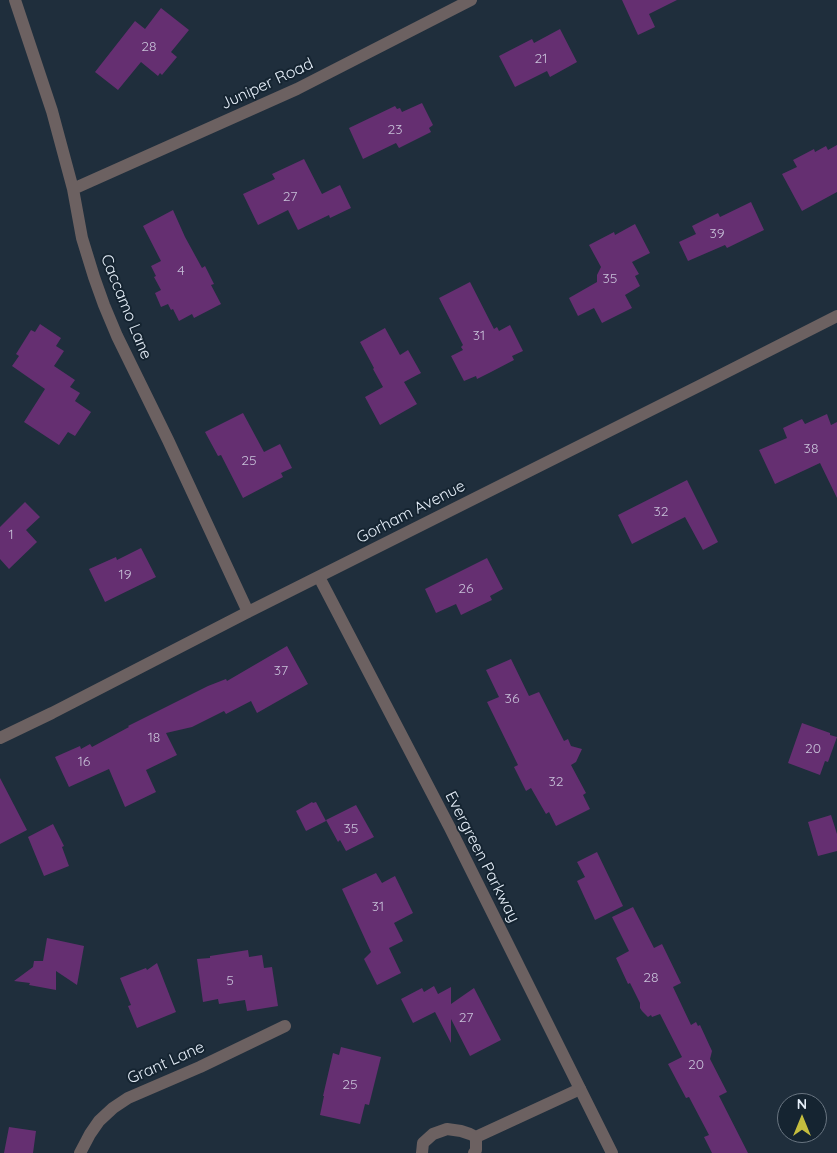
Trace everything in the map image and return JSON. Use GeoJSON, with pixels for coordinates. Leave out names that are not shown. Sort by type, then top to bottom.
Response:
{"type":"FeatureCollection","features":[{"type":"Feature","properties":{"kind":"street","name":"Caccamo Lane"},"geometry":{"type":"LineString","coordinates":[[15,0],[52,111],[73,189],[82,238],[107,313],[248,612]]}},
{"type":"Feature","properties":{"kind":"street","name":"Juniper Road"},"geometry":{"type":"LineString","coordinates":[[73,189],[297,90],[471,0]]}},
{"type":"Feature","properties":{"kind":"street","name":"Gorham Avenue"},"geometry":{"type":"LineString","coordinates":[[0,738],[837,316]]}},
{"type":"Feature","properties":{"kind":"street","name":"Evergreen Parkway"},"geometry":{"type":"LineString","coordinates":[[318,577],[450,828],[612,1153]]}},
{"type":"Feature","properties":{"kind":"street","name":"Grant Lane"},"geometry":{"type":"LineString","coordinates":[[80,1153],[90,1134],[100,1121],[113,1108],[128,1098],[200,1067],[285,1026]]}},
{"type":"Feature","properties":{"kind":"street"},"geometry":{"type":"LineString","coordinates":[[476,1137],[580,1089]]}},
{"type":"Feature","properties":{"kind":"street"},"geometry":{"type":"LineString","coordinates":[[422,1153],[423,1142],[434,1134],[447,1130],[461,1131],[476,1137]]}},
{"type":"Feature","properties":{"kind":"street"},"geometry":{"type":"LineString","coordinates":[[474,1153],[476,1150],[476,1137]]}},
{"type":"Feature","properties":{"kind":"building"},"geometry":{"type":"Polygon","coordinates":[[[622,0],[677,0],[649,14],[655,27],[638,35],[622,0]]]}},
{"type":"Feature","properties":{"kind":"building"},"geometry":{"type":"Polygon","coordinates":[[[161,8],[189,30],[171,52],[177,57],[162,75],[160,73],[158,76],[141,62],[118,90],[95,72],[135,21],[145,29],[161,8]]]}},
{"type":"Feature","properties":{"kind":"building"},"geometry":{"type":"Polygon","coordinates":[[[560,29],[577,62],[550,77],[547,71],[515,87],[499,56],[532,39],[534,43],[560,29]]]}},
{"type":"Feature","properties":{"kind":"building"},"geometry":{"type":"Polygon","coordinates":[[[422,103],[433,125],[429,128],[431,132],[399,148],[396,143],[363,159],[349,128],[395,106],[397,109],[400,108],[402,112],[422,103]]]}},
{"type":"Feature","properties":{"kind":"building"},"geometry":{"type":"Polygon","coordinates":[[[837,145],[837,192],[802,211],[782,174],[797,167],[793,160],[814,149],[815,152],[826,146],[828,150],[837,145]]]}},
{"type":"Feature","properties":{"kind":"building"},"geometry":{"type":"Polygon","coordinates":[[[304,159],[322,194],[340,185],[351,208],[330,218],[329,215],[298,230],[288,210],[258,225],[243,194],[275,179],[272,174],[304,159]]]}},
{"type":"Feature","properties":{"kind":"building"},"geometry":{"type":"Polygon","coordinates":[[[751,202],[764,230],[727,248],[725,245],[688,261],[679,242],[696,234],[692,226],[718,213],[720,217],[751,202]]]}},
{"type":"Feature","properties":{"kind":"building"},"geometry":{"type":"Polygon","coordinates":[[[173,210],[202,268],[205,266],[214,284],[211,285],[221,304],[194,318],[192,314],[179,321],[168,304],[161,307],[155,293],[161,290],[151,266],[161,261],[143,226],[173,210]]]}},
{"type":"Feature","properties":{"kind":"building"},"geometry":{"type":"Polygon","coordinates":[[[635,224],[650,253],[632,262],[639,274],[635,276],[640,286],[625,295],[632,308],[602,323],[594,308],[578,316],[569,298],[597,282],[597,275],[601,267],[589,245],[614,232],[615,235],[635,224]]]}},
{"type":"Feature","properties":{"kind":"building"},"geometry":{"type":"Polygon","coordinates":[[[470,282],[494,329],[497,327],[499,331],[510,325],[523,351],[512,356],[514,360],[491,372],[477,379],[476,376],[464,381],[451,356],[463,350],[461,347],[463,345],[439,298],[470,282]]]}},
{"type":"Feature","properties":{"kind":"building"},"geometry":{"type":"Polygon","coordinates":[[[40,324],[61,338],[56,346],[64,351],[54,366],[75,380],[70,387],[80,393],[75,401],[91,412],[75,436],[68,432],[59,445],[24,422],[45,389],[12,366],[19,356],[16,354],[31,330],[35,332],[40,324]]]}},
{"type":"Feature","properties":{"kind":"building"},"geometry":{"type":"Polygon","coordinates":[[[385,328],[400,355],[408,350],[421,373],[404,382],[417,404],[380,425],[365,397],[383,387],[360,342],[385,328]]]}},
{"type":"Feature","properties":{"kind":"building"},"geometry":{"type":"Polygon","coordinates":[[[243,413],[264,452],[280,444],[292,468],[281,473],[283,477],[243,498],[221,455],[218,456],[205,432],[243,413]]]}},
{"type":"Feature","properties":{"kind":"building"},"geometry":{"type":"Polygon","coordinates":[[[827,414],[831,425],[837,422],[837,498],[820,463],[775,484],[759,450],[787,438],[783,428],[802,419],[805,424],[827,414]]]}},
{"type":"Feature","properties":{"kind":"building"},"geometry":{"type":"Polygon","coordinates":[[[687,480],[718,542],[703,550],[685,517],[632,544],[618,515],[687,480]]]}},
{"type":"Feature","properties":{"kind":"building"},"geometry":{"type":"Polygon","coordinates":[[[25,502],[40,517],[26,530],[37,542],[9,569],[0,559],[0,527],[25,502]]]}},
{"type":"Feature","properties":{"kind":"building"},"geometry":{"type":"Polygon","coordinates":[[[141,548],[156,577],[105,602],[89,569],[116,557],[117,560],[141,548]]]}},
{"type":"Feature","properties":{"kind":"building"},"geometry":{"type":"Polygon","coordinates":[[[487,558],[503,589],[490,596],[492,600],[461,615],[456,604],[436,613],[425,589],[487,558]]]}},
{"type":"Feature","properties":{"kind":"building"},"geometry":{"type":"Polygon","coordinates":[[[287,646],[308,684],[257,713],[251,701],[226,714],[224,711],[192,727],[166,733],[177,755],[146,770],[156,792],[125,807],[109,769],[69,787],[55,757],[80,746],[81,749],[90,744],[92,747],[128,726],[208,686],[226,679],[227,681],[287,646]]]}},
{"type":"Feature","properties":{"kind":"building"},"geometry":{"type":"Polygon","coordinates":[[[511,659],[529,696],[539,692],[564,741],[568,739],[571,746],[582,749],[576,762],[571,765],[586,793],[583,795],[590,809],[556,826],[549,812],[546,814],[531,788],[526,791],[514,767],[518,765],[487,702],[499,697],[486,670],[511,659]]]}},
{"type":"Feature","properties":{"kind":"building"},"geometry":{"type":"Polygon","coordinates":[[[802,723],[837,737],[828,762],[825,761],[820,775],[788,763],[802,723]]]}},
{"type":"Feature","properties":{"kind":"building"},"geometry":{"type":"Polygon","coordinates":[[[0,778],[27,830],[0,844],[0,778]]]}},
{"type":"Feature","properties":{"kind":"building"},"geometry":{"type":"Polygon","coordinates":[[[312,802],[316,802],[326,821],[306,831],[296,811],[312,802]]]}},
{"type":"Feature","properties":{"kind":"building"},"geometry":{"type":"Polygon","coordinates":[[[356,805],[374,837],[346,851],[340,840],[338,842],[326,820],[356,805]]]}},
{"type":"Feature","properties":{"kind":"building"},"geometry":{"type":"Polygon","coordinates":[[[831,815],[837,834],[837,851],[818,856],[808,822],[831,815]]]}},
{"type":"Feature","properties":{"kind":"building"},"geometry":{"type":"Polygon","coordinates":[[[53,824],[64,846],[62,847],[69,866],[44,876],[28,837],[53,824]]]}},
{"type":"Feature","properties":{"kind":"building"},"geometry":{"type":"Polygon","coordinates":[[[597,852],[623,906],[595,920],[577,881],[585,877],[577,862],[597,852]]]}},
{"type":"Feature","properties":{"kind":"building"},"geometry":{"type":"Polygon","coordinates":[[[376,873],[382,883],[395,876],[413,913],[394,923],[403,941],[389,948],[401,973],[377,985],[364,959],[371,952],[342,889],[376,873]]]}},
{"type":"Feature","properties":{"kind":"building"},"geometry":{"type":"Polygon","coordinates":[[[633,907],[654,948],[662,944],[681,983],[673,987],[691,1025],[696,1022],[698,1026],[700,1025],[712,1051],[710,1059],[727,1092],[719,1096],[748,1153],[712,1153],[704,1137],[709,1135],[689,1097],[686,1098],[668,1064],[682,1057],[660,1014],[648,1017],[640,1008],[640,1003],[630,983],[628,984],[616,958],[629,951],[612,917],[633,907]]]}},
{"type":"Feature","properties":{"kind":"building"},"geometry":{"type":"Polygon","coordinates":[[[47,938],[84,946],[77,985],[56,971],[56,990],[14,981],[33,967],[34,961],[43,961],[47,938]]]}},
{"type":"Feature","properties":{"kind":"building"},"geometry":{"type":"Polygon","coordinates":[[[248,950],[249,957],[262,955],[264,968],[272,967],[278,1006],[247,1011],[245,1000],[219,1004],[218,999],[203,1002],[197,959],[248,950]]]}},
{"type":"Feature","properties":{"kind":"building"},"geometry":{"type":"Polygon","coordinates":[[[157,963],[176,1012],[137,1028],[128,1006],[131,1005],[120,978],[146,968],[147,970],[157,963]]]}},
{"type":"Feature","properties":{"kind":"building"},"geometry":{"type":"Polygon","coordinates":[[[434,986],[438,994],[451,987],[451,1004],[474,988],[501,1040],[470,1056],[451,1019],[451,1043],[435,1012],[413,1023],[401,999],[422,988],[424,992],[434,986]]]}},
{"type":"Feature","properties":{"kind":"building"},"geometry":{"type":"Polygon","coordinates":[[[341,1047],[381,1057],[369,1105],[365,1104],[360,1124],[320,1115],[333,1053],[339,1055],[341,1047]]]}},
{"type":"Feature","properties":{"kind":"building"},"geometry":{"type":"Polygon","coordinates":[[[9,1127],[36,1131],[33,1153],[4,1153],[9,1127]]]}}]}
